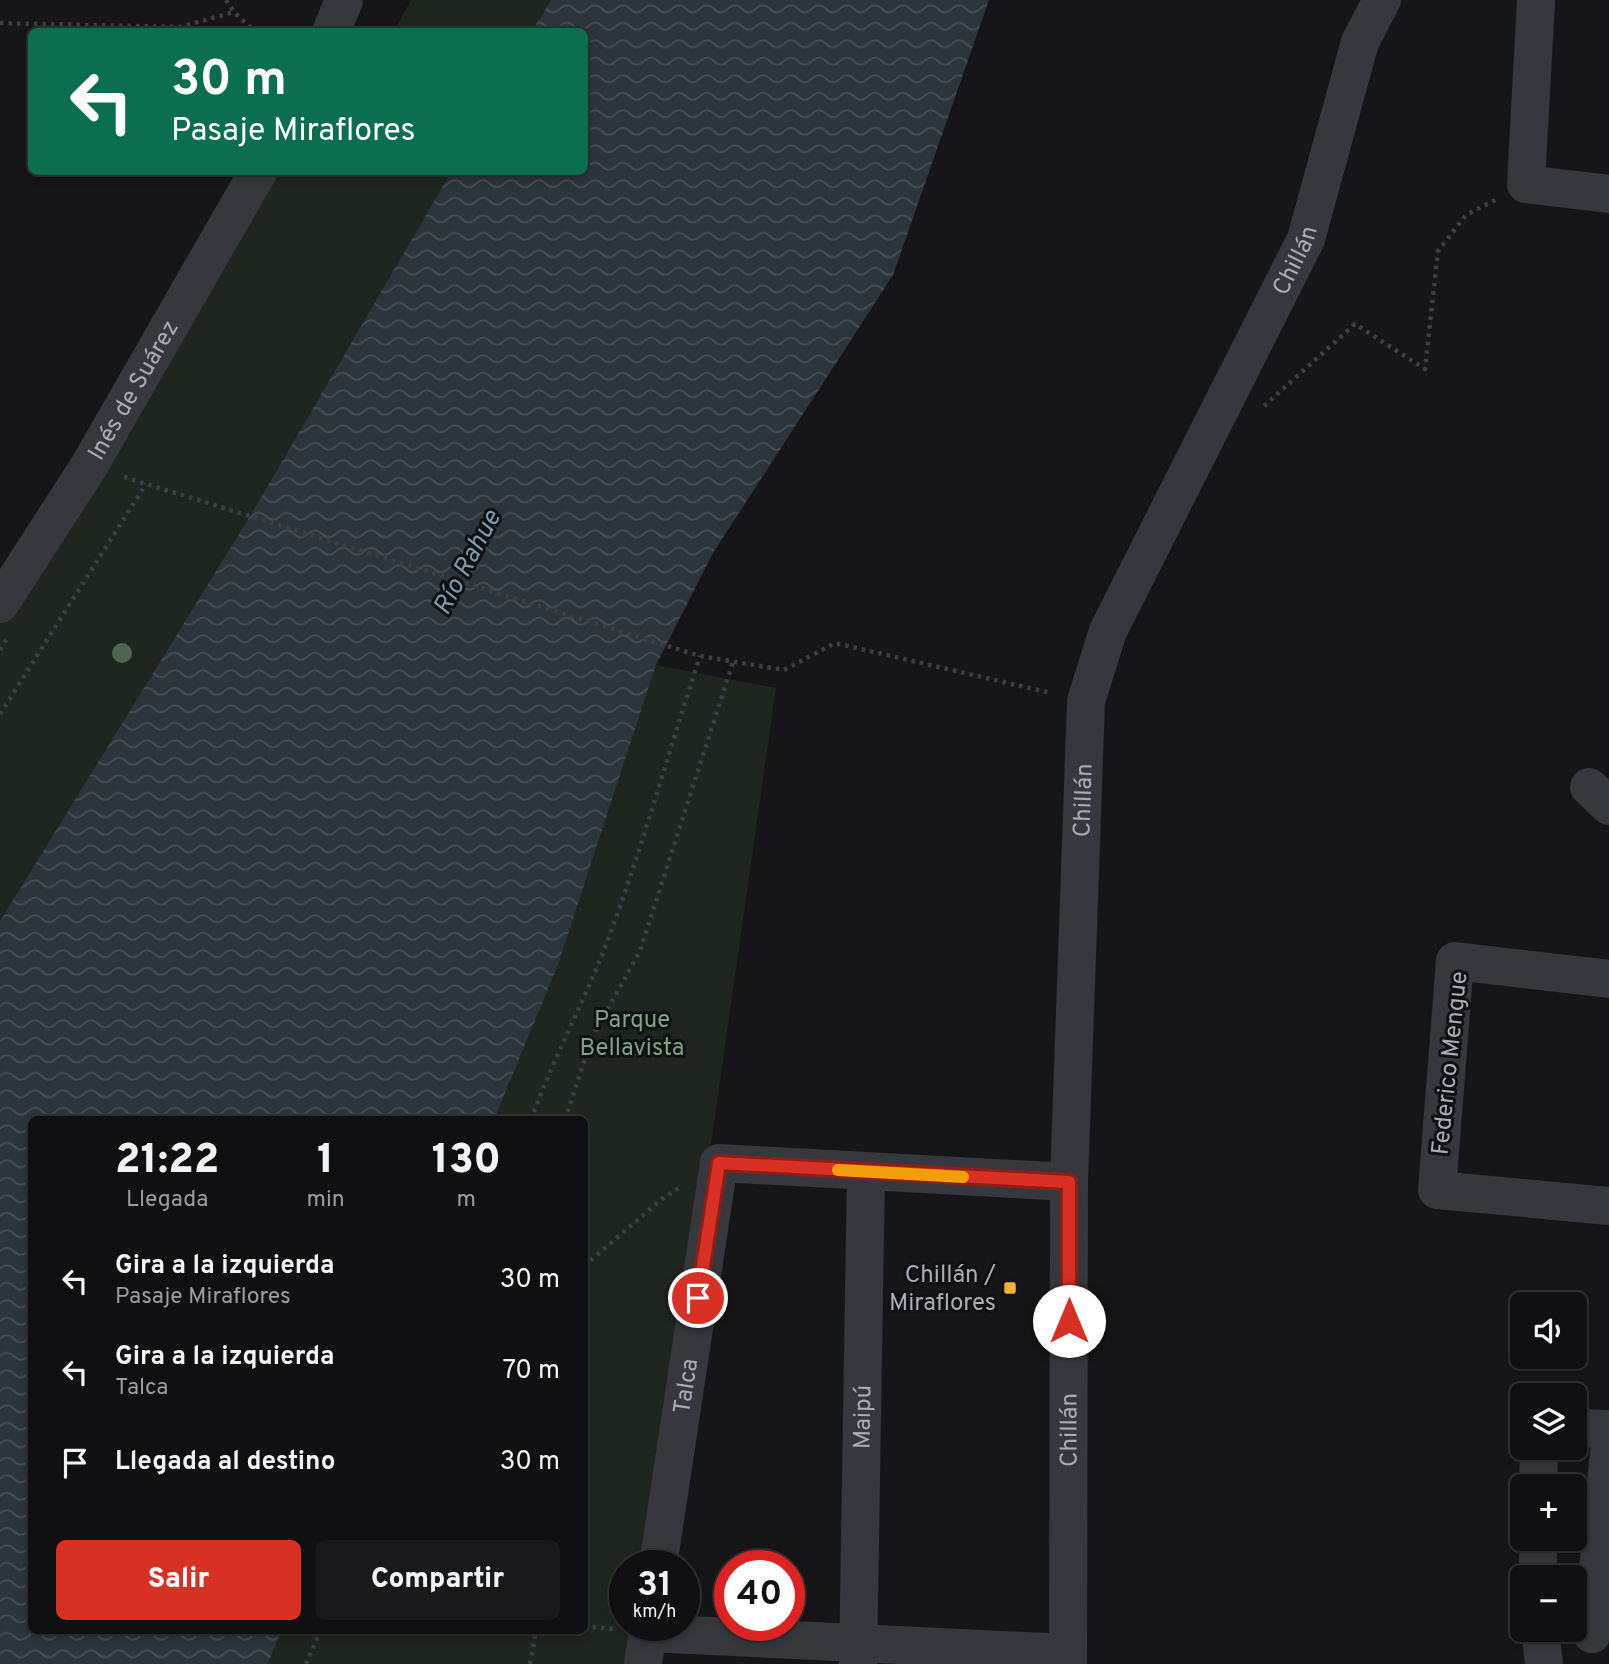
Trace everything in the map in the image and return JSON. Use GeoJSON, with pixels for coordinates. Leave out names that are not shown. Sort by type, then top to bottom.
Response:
{"type":"FeatureCollection","features":[{"type":"Feature","properties":{"kind":"street"},"geometry":{"type":"LineString","coordinates":[[333,28],[344,0]]}},
{"type":"Feature","properties":{"kind":"street","name":"Chillán"},"geometry":{"type":"LineString","coordinates":[[1068,1658],[1069,1182],[1086,701],[1108,631],[1306,239],[1360,42],[1382,0]]}},
{"type":"Feature","properties":{"kind":"street"},"geometry":{"type":"LineString","coordinates":[[1536,0],[1526,184],[1609,194]]}},
{"type":"Feature","properties":{"kind":"street","name":"Inés de Suárez"},"geometry":{"type":"LineString","coordinates":[[0,604],[89,466],[256,175]]}},
{"type":"Feature","properties":{"kind":"street","name":"Federico Mengue"},"geometry":{"type":"LineString","coordinates":[[1609,979],[1455,961],[1437,1190],[1609,1206]]}},
{"type":"Feature","properties":{"kind":"street"},"geometry":{"type":"LineString","coordinates":[[719,1163],[1069,1182]]}},
{"type":"Feature","properties":{"kind":"street","name":"Talca"},"geometry":{"type":"LineString","coordinates":[[660,1550],[719,1163]]}},
{"type":"Feature","properties":{"kind":"street","name":"Maipú"},"geometry":{"type":"LineString","coordinates":[[858,1654],[866,1172]]}},
{"type":"Feature","properties":{"kind":"street"},"geometry":{"type":"LineString","coordinates":[[1587,1428],[1609,1429]]}},
{"type":"Feature","properties":{"kind":"street"},"geometry":{"type":"LineString","coordinates":[[1592,1634],[1606,1544],[1609,1451]]}},
{"type":"Feature","properties":{"kind":"street"},"geometry":{"type":"LineString","coordinates":[[647,1641],[858,1654],[1068,1658]]}},
{"type":"Feature","properties":{"kind":"street"},"geometry":{"type":"LineString","coordinates":[[1541,1642],[1544,1664]]}},
{"type":"Feature","properties":{"kind":"path"},"geometry":{"type":"LineString","coordinates":[[226,0],[251,28]]}},
{"type":"Feature","properties":{"kind":"path"},"geometry":{"type":"LineString","coordinates":[[0,23],[180,27],[234,12]]}},
{"type":"Feature","properties":{"kind":"path"},"geometry":{"type":"LineString","coordinates":[[1256,412],[1355,324],[1425,369],[1438,251],[1466,215],[1526,184]]}},
{"type":"Feature","properties":{"kind":"path"},"geometry":{"type":"LineString","coordinates":[[89,466],[700,656],[785,670],[835,643],[1086,701]]}},
{"type":"Feature","properties":{"kind":"path"},"geometry":{"type":"LineString","coordinates":[[0,714],[146,484]]}},
{"type":"Feature","properties":{"kind":"path"},"geometry":{"type":"LineString","coordinates":[[532,1116],[547,1073],[587,995],[609,936],[651,817],[662,773],[700,656]]}},
{"type":"Feature","properties":{"kind":"path"},"geometry":{"type":"LineString","coordinates":[[566,1116],[592,1037],[640,951],[733,662]]}},
{"type":"Feature","properties":{"kind":"path"},"geometry":{"type":"LineString","coordinates":[[588,1263],[662,1199],[719,1163]]}},
{"type":"Feature","properties":{"kind":"path"},"geometry":{"type":"LineString","coordinates":[[306,1664],[319,1634]]}},
{"type":"Feature","properties":{"kind":"path"},"geometry":{"type":"LineString","coordinates":[[530,1664],[535,1634]]}},
{"type":"Feature","properties":{"kind":"green space"},"geometry":{"type":"Polygon","coordinates":[[[411,0],[551,0],[534,28],[396,28],[411,0]]]}},
{"type":"Feature","properties":{"kind":"green space"},"geometry":{"type":"Polygon","coordinates":[[[276,175],[449,175],[250,516],[0,921],[0,620],[112,449],[276,175]]]}},
{"type":"Feature","properties":{"kind":"green space","name":"Parque Bellavista"},"geometry":{"type":"Polygon","coordinates":[[[656,665],[776,688],[653,1550],[609,1550],[609,1641],[640,1641],[637,1664],[268,1664],[280,1634],[588,1634],[588,1116],[496,1116],[558,965],[656,665]]]}},
{"type":"Feature","properties":{"kind":"water","name":"Río Rahue"},"geometry":{"type":"Polygon","coordinates":[[[551,0],[989,0],[893,275],[713,553],[656,665],[558,965],[496,1116],[28,1116],[28,1634],[280,1634],[268,1664],[0,1664],[0,921],[250,516],[449,175],[588,175],[588,28],[534,28],[551,0]]]}},
{"type":"Feature","properties":{"kind":"slow traffic"},"geometry":{"type":"LineString","coordinates":[[838,1170],[963,1177]]}},
{"type":"Feature","properties":{"kind":"place","name":"Chillán / Miraflores"},"geometry":{"type":"Point","coordinates":[1010,1288]}},
{"type":"Feature","properties":{"kind":"route"},"geometry":{"type":"LineString","coordinates":[[698,1298],[719,1163],[1069,1182],[1069,1321]]}}]}
